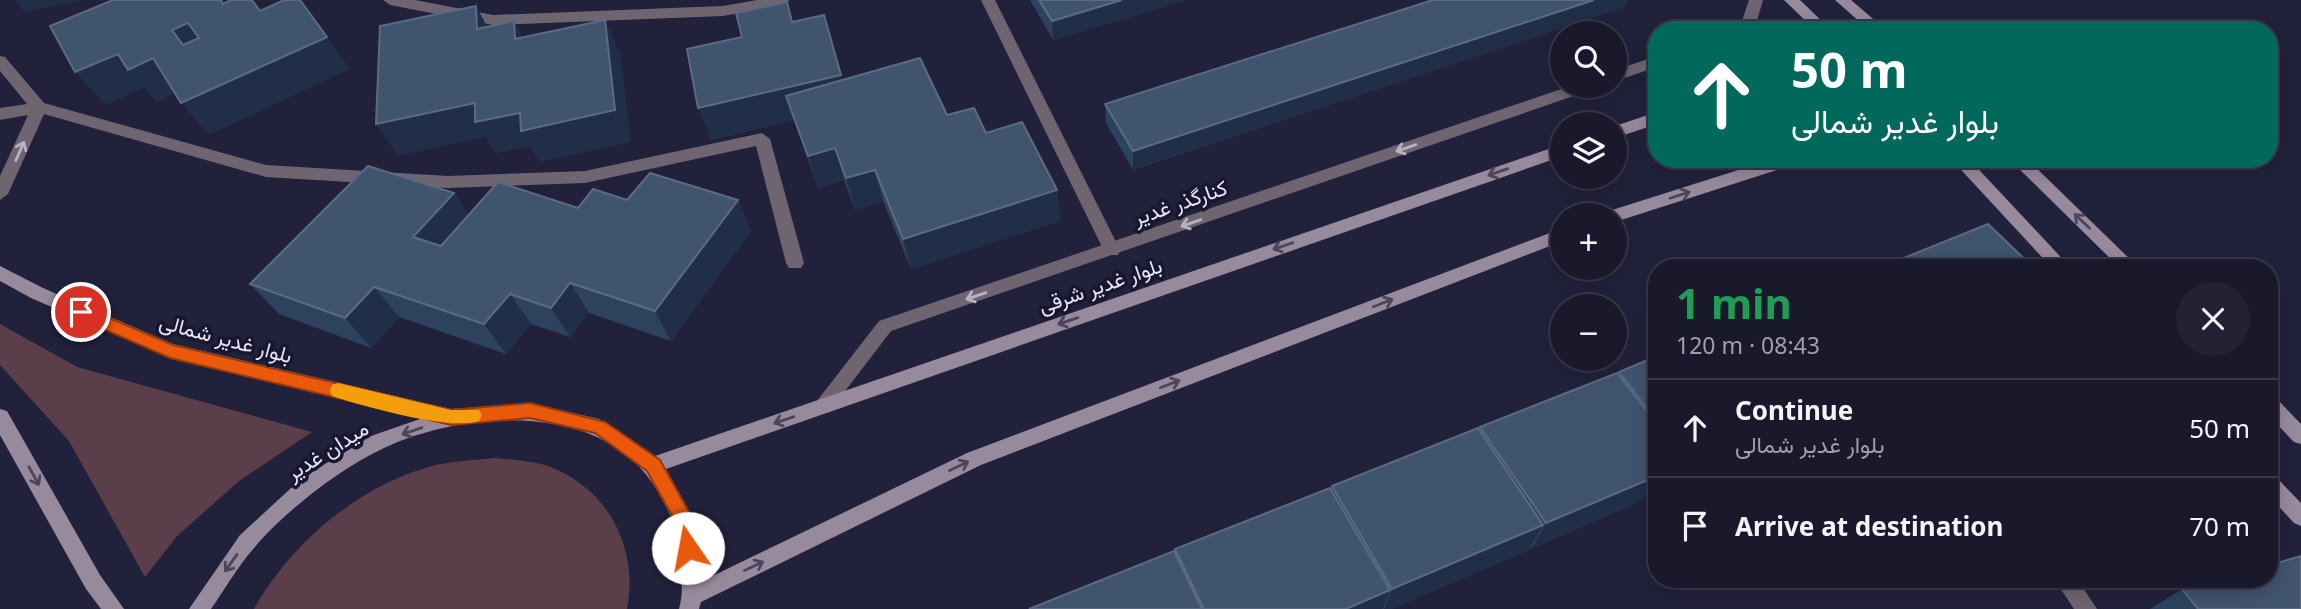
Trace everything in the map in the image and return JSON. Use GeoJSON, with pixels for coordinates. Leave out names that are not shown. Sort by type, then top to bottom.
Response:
{"type":"FeatureCollection","features":[{"type":"Feature","properties":{"kind":"main road"},"geometry":{"type":"LineString","coordinates":[[1791,0],[1814,21]]}},
{"type":"Feature","properties":{"kind":"main road"},"geometry":{"type":"LineString","coordinates":[[1842,0],[1868,21]]}},
{"type":"Feature","properties":{"kind":"main road"},"geometry":{"type":"LineString","coordinates":[[1627,128],[1648,121]]}},
{"type":"Feature","properties":{"kind":"main road","name":"بلوار غدیر شرقی"},"geometry":{"type":"LineString","coordinates":[[653,466],[1550,154]]}},
{"type":"Feature","properties":{"kind":"main road"},"geometry":{"type":"LineString","coordinates":[[1627,212],[1766,168]]}},
{"type":"Feature","properties":{"kind":"main road"},"geometry":{"type":"LineString","coordinates":[[1968,168],[2054,259]]}},
{"type":"Feature","properties":{"kind":"main road"},"geometry":{"type":"LineString","coordinates":[[2026,168],[2122,259]]}},
{"type":"Feature","properties":{"kind":"main road"},"geometry":{"type":"LineString","coordinates":[[691,603],[974,459],[1550,239]]}},
{"type":"Feature","properties":{"kind":"main road","name":"بلوار غدیر شمالی"},"geometry":{"type":"LineString","coordinates":[[0,273],[37,293],[170,351],[451,417]]}},
{"type":"Feature","properties":{"kind":"main road","name":"میدان غدیر"},"geometry":{"type":"LineString","coordinates":[[199,609],[247,541],[309,484],[378,442],[451,417],[530,411],[599,427],[653,466],[686,523],[691,603]]}},
{"type":"Feature","properties":{"kind":"main road"},"geometry":{"type":"LineString","coordinates":[[2278,413],[2301,436]]}},
{"type":"Feature","properties":{"kind":"main road"},"geometry":{"type":"LineString","coordinates":[[0,417],[93,582],[114,609]]}},
{"type":"Feature","properties":{"kind":"main road"},"geometry":{"type":"LineString","coordinates":[[2278,493],[2301,517]]}},
{"type":"Feature","properties":{"kind":"street"},"geometry":{"type":"LineString","coordinates":[[390,0],[493,20],[723,11],[783,0]]}},
{"type":"Feature","properties":{"kind":"street"},"geometry":{"type":"LineString","coordinates":[[988,0],[1112,250]]}},
{"type":"Feature","properties":{"kind":"street"},"geometry":{"type":"LineString","coordinates":[[1750,21],[1756,0]]}},
{"type":"Feature","properties":{"kind":"street"},"geometry":{"type":"LineString","coordinates":[[0,61],[39,107]]}},
{"type":"Feature","properties":{"kind":"street"},"geometry":{"type":"LineString","coordinates":[[1627,72],[1648,64]]}},
{"type":"Feature","properties":{"kind":"street","name":"کنارگذر غدیر"},"geometry":{"type":"LineString","coordinates":[[822,406],[885,326],[1551,98]]}},
{"type":"Feature","properties":{"kind":"street"},"geometry":{"type":"LineString","coordinates":[[0,194],[39,107]]}},
{"type":"Feature","properties":{"kind":"street"},"geometry":{"type":"LineString","coordinates":[[0,114],[39,107],[266,171],[448,182],[585,177],[762,139],[795,263]]}},
{"type":"Feature","properties":{"kind":"street"},"geometry":{"type":"LineString","coordinates":[[2071,588],[2087,609]]}},
{"type":"Feature","properties":{"kind":"shaded area"},"geometry":{"type":"Polygon","coordinates":[[[0,324],[77,367],[312,432],[239,481],[177,536],[145,577],[69,441],[0,365],[0,324]]]}},
{"type":"Feature","properties":{"kind":"shaded area"},"geometry":{"type":"Polygon","coordinates":[[[495,458],[548,466],[569,476],[603,505],[623,543],[628,564],[630,586],[627,609],[254,609],[287,561],[330,519],[355,502],[381,486],[436,465],[495,458]]]}},
{"type":"Feature","properties":{"kind":"building"},"geometry":{"type":"Polygon","coordinates":[[[113,0],[221,0],[223,4],[231,0],[252,0],[260,11],[284,0],[300,0],[327,37],[181,103],[153,58],[128,70],[118,54],[75,72],[50,26],[113,0]],[[188,23],[172,30],[183,45],[199,38],[188,23]]]}},
{"type":"Feature","properties":{"kind":"building"},"geometry":{"type":"Polygon","coordinates":[[[1039,0],[1122,0],[1052,21],[1039,0]]]}},
{"type":"Feature","properties":{"kind":"building"},"geometry":{"type":"Polygon","coordinates":[[[1433,0],[1594,0],[1133,151],[1105,104],[1433,0]]]}},
{"type":"Feature","properties":{"kind":"building"},"geometry":{"type":"Polygon","coordinates":[[[787,2],[792,22],[824,15],[841,75],[698,108],[687,49],[742,37],[736,13],[787,2]]]}},
{"type":"Feature","properties":{"kind":"building"},"geometry":{"type":"Polygon","coordinates":[[[476,6],[477,29],[514,21],[515,39],[605,20],[615,110],[521,131],[520,113],[475,122],[475,103],[376,124],[380,26],[476,6]]]}},
{"type":"Feature","properties":{"kind":"building"},"geometry":{"type":"Polygon","coordinates":[[[920,58],[947,115],[974,108],[986,133],[1022,122],[1057,190],[903,239],[875,170],[846,178],[835,148],[808,156],[786,96],[920,58]]]}},
{"type":"Feature","properties":{"kind":"building"},"geometry":{"type":"Polygon","coordinates":[[[368,166],[454,193],[413,237],[441,246],[498,182],[578,208],[593,189],[627,200],[650,173],[738,200],[655,311],[570,283],[551,308],[510,294],[484,324],[374,287],[345,318],[250,284],[368,166]]]}},
{"type":"Feature","properties":{"kind":"building"},"geometry":{"type":"Polygon","coordinates":[[[1988,224],[2025,259],[1901,259],[1988,224]]]}},
{"type":"Feature","properties":{"kind":"building"},"geometry":{"type":"Polygon","coordinates":[[[1648,360],[1648,409],[1619,372],[1627,371],[1648,360]]]}},
{"type":"Feature","properties":{"kind":"building"},"geometry":{"type":"Polygon","coordinates":[[[1617,373],[1648,413],[1648,480],[1546,523],[1480,427],[1617,373]]]}},
{"type":"Feature","properties":{"kind":"building"},"geometry":{"type":"Polygon","coordinates":[[[1478,428],[1543,525],[1392,589],[1332,486],[1478,428]]]}},
{"type":"Feature","properties":{"kind":"building"},"geometry":{"type":"Polygon","coordinates":[[[1330,488],[1390,590],[1346,609],[1204,609],[1175,549],[1330,488]]]}},
{"type":"Feature","properties":{"kind":"building"},"geometry":{"type":"Polygon","coordinates":[[[1174,551],[1202,609],[1029,609],[1174,551]]]}},
{"type":"Feature","properties":{"kind":"building"},"geometry":{"type":"Polygon","coordinates":[[[2301,556],[2301,609],[2198,609],[2182,589],[2278,588],[2278,563],[2301,556]]]}},
{"type":"Feature","properties":{"kind":"slow traffic"},"geometry":{"type":"LineString","coordinates":[[338,391],[451,417],[473,415]]}},
{"type":"Feature","properties":{"kind":"route"},"geometry":{"type":"LineString","coordinates":[[81,312],[170,351],[451,417],[530,411],[599,427],[653,466],[686,523],[688,548]]}}]}
